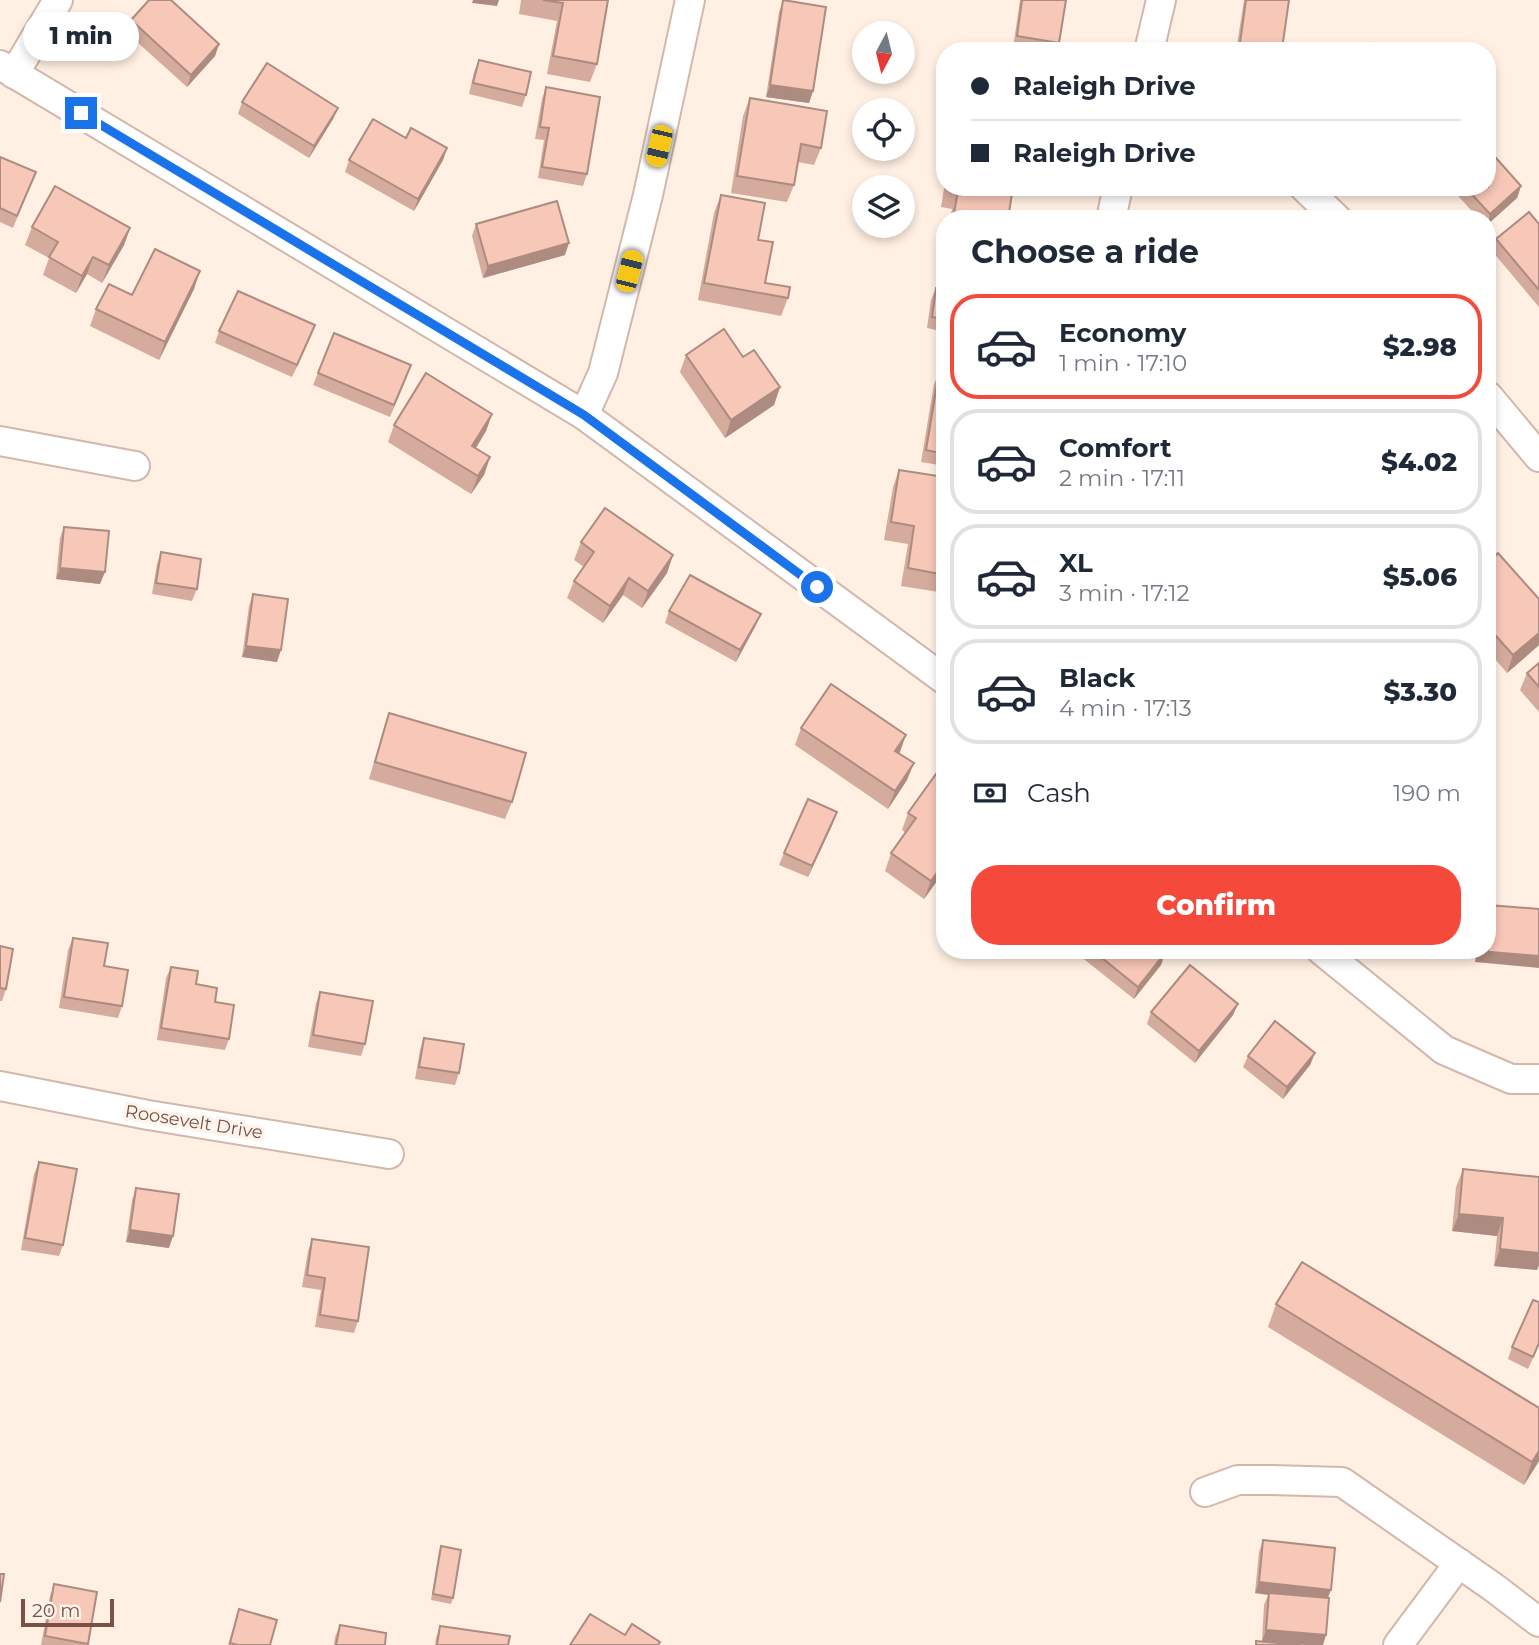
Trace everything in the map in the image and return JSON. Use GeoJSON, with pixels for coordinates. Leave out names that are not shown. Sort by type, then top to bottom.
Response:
{"type":"FeatureCollection","features":[{"type":"Feature","properties":{"kind":"street"},"geometry":{"type":"LineString","coordinates":[[58,0],[7,69],[584,415],[936,673]]}},
{"type":"Feature","properties":{"kind":"street"},"geometry":{"type":"LineString","coordinates":[[584,415],[603,373],[648,195],[690,0]]}},
{"type":"Feature","properties":{"kind":"street"},"geometry":{"type":"LineString","coordinates":[[1151,42],[1161,0]]}},
{"type":"Feature","properties":{"kind":"street"},"geometry":{"type":"LineString","coordinates":[[1313,196],[1328,210]]}},
{"type":"Feature","properties":{"kind":"street"},"geometry":{"type":"LineString","coordinates":[[1496,406],[1539,457]]}},
{"type":"Feature","properties":{"kind":"street"},"geometry":{"type":"LineString","coordinates":[[0,441],[135,466]]}},
{"type":"Feature","properties":{"kind":"street"},"geometry":{"type":"LineString","coordinates":[[1332,959],[1444,1049],[1511,1079],[1539,1079]]}},
{"type":"Feature","properties":{"kind":"street","name":"Roosevelt Drive"},"geometry":{"type":"LineString","coordinates":[[0,1086],[148,1115],[390,1154]]}},
{"type":"Feature","properties":{"kind":"street"},"geometry":{"type":"LineString","coordinates":[[1205,1492],[1238,1480],[1342,1482],[1539,1622]]}},
{"type":"Feature","properties":{"kind":"street"},"geometry":{"type":"LineString","coordinates":[[1398,1645],[1459,1563]]}},
{"type":"Feature","properties":{"kind":"building"},"geometry":{"type":"Polygon","coordinates":[[[149,0],[171,0],[219,44],[191,75],[131,20],[149,0]]]}},
{"type":"Feature","properties":{"kind":"building"},"geometry":{"type":"Polygon","coordinates":[[[543,0],[608,0],[597,64],[553,56],[563,3],[543,0]]]}},
{"type":"Feature","properties":{"kind":"building"},"geometry":{"type":"Polygon","coordinates":[[[783,0],[826,7],[813,91],[770,85],[783,0]]]}},
{"type":"Feature","properties":{"kind":"building"},"geometry":{"type":"Polygon","coordinates":[[[1022,0],[1066,0],[1059,42],[1017,36],[1022,0]]]}},
{"type":"Feature","properties":{"kind":"building"},"geometry":{"type":"Polygon","coordinates":[[[1246,0],[1289,0],[1283,42],[1240,42],[1246,0]]]}},
{"type":"Feature","properties":{"kind":"building"},"geometry":{"type":"Polygon","coordinates":[[[479,60],[531,72],[526,95],[473,83],[479,60]]]}},
{"type":"Feature","properties":{"kind":"building"},"geometry":{"type":"Polygon","coordinates":[[[267,63],[338,108],[314,146],[242,102],[267,63]]]}},
{"type":"Feature","properties":{"kind":"building"},"geometry":{"type":"Polygon","coordinates":[[[546,87],[600,97],[587,174],[542,167],[549,128],[540,127],[546,87]]]}},
{"type":"Feature","properties":{"kind":"building"},"geometry":{"type":"Polygon","coordinates":[[[750,98],[827,111],[821,148],[801,144],[794,185],[737,176],[750,98]]]}},
{"type":"Feature","properties":{"kind":"building"},"geometry":{"type":"Polygon","coordinates":[[[373,119],[406,138],[411,128],[447,148],[418,199],[349,160],[373,119]]]}},
{"type":"Feature","properties":{"kind":"building"},"geometry":{"type":"Polygon","coordinates":[[[0,157],[36,172],[17,216],[0,208],[0,157]]]}},
{"type":"Feature","properties":{"kind":"building"},"geometry":{"type":"Polygon","coordinates":[[[1496,158],[1521,186],[1494,210],[1486,210],[1473,196],[1496,196],[1496,158]]]}},
{"type":"Feature","properties":{"kind":"building"},"geometry":{"type":"Polygon","coordinates":[[[55,186],[130,228],[109,265],[93,257],[82,276],[49,257],[58,242],[32,227],[55,186]]]}},
{"type":"Feature","properties":{"kind":"building"},"geometry":{"type":"Polygon","coordinates":[[[721,195],[765,203],[758,240],[773,242],[765,283],[790,287],[788,298],[704,283],[721,195]]]}},
{"type":"Feature","properties":{"kind":"building"},"geometry":{"type":"Polygon","coordinates":[[[957,196],[1012,196],[1009,210],[955,210],[957,196]]]}},
{"type":"Feature","properties":{"kind":"building"},"geometry":{"type":"Polygon","coordinates":[[[557,201],[569,243],[488,266],[476,224],[557,201]]]}},
{"type":"Feature","properties":{"kind":"building"},"geometry":{"type":"Polygon","coordinates":[[[1529,212],[1539,224],[1539,290],[1496,239],[1529,212]]]}},
{"type":"Feature","properties":{"kind":"building"},"geometry":{"type":"Polygon","coordinates":[[[155,249],[200,271],[165,342],[96,309],[109,284],[132,295],[155,249]]]}},
{"type":"Feature","properties":{"kind":"building"},"geometry":{"type":"Polygon","coordinates":[[[936,288],[936,318],[932,317],[936,288]]]}},
{"type":"Feature","properties":{"kind":"building"},"geometry":{"type":"Polygon","coordinates":[[[238,291],[315,325],[297,365],[219,331],[238,291]]]}},
{"type":"Feature","properties":{"kind":"building"},"geometry":{"type":"Polygon","coordinates":[[[724,329],[743,357],[754,350],[780,387],[731,420],[686,355],[724,329]]]}},
{"type":"Feature","properties":{"kind":"building"},"geometry":{"type":"Polygon","coordinates":[[[334,333],[411,365],[394,405],[318,373],[334,333]]]}},
{"type":"Feature","properties":{"kind":"building"},"geometry":{"type":"Polygon","coordinates":[[[426,373],[492,414],[472,446],[490,457],[478,476],[394,425],[426,373]]]}},
{"type":"Feature","properties":{"kind":"building"},"geometry":{"type":"Polygon","coordinates":[[[936,390],[936,452],[926,450],[936,390]]]}},
{"type":"Feature","properties":{"kind":"building"},"geometry":{"type":"Polygon","coordinates":[[[899,470],[936,476],[936,573],[908,568],[914,526],[891,522],[899,470]]]}},
{"type":"Feature","properties":{"kind":"building"},"geometry":{"type":"Polygon","coordinates":[[[605,508],[673,555],[648,591],[629,578],[610,606],[574,581],[594,552],[581,542],[605,508]]]}},
{"type":"Feature","properties":{"kind":"building"},"geometry":{"type":"Polygon","coordinates":[[[64,527],[109,531],[105,572],[60,568],[64,527]]]}},
{"type":"Feature","properties":{"kind":"building"},"geometry":{"type":"Polygon","coordinates":[[[161,552],[201,559],[197,589],[156,583],[161,552]]]}},
{"type":"Feature","properties":{"kind":"building"},"geometry":{"type":"Polygon","coordinates":[[[1498,553],[1539,599],[1539,633],[1513,655],[1496,636],[1498,553]]]}},
{"type":"Feature","properties":{"kind":"building"},"geometry":{"type":"Polygon","coordinates":[[[690,575],[761,614],[740,650],[669,611],[690,575]]]}},
{"type":"Feature","properties":{"kind":"building"},"geometry":{"type":"Polygon","coordinates":[[[253,594],[288,599],[281,650],[246,646],[253,594]]]}},
{"type":"Feature","properties":{"kind":"building"},"geometry":{"type":"Polygon","coordinates":[[[1539,663],[1539,687],[1527,673],[1539,663]]]}},
{"type":"Feature","properties":{"kind":"building"},"geometry":{"type":"Polygon","coordinates":[[[831,684],[906,735],[895,751],[914,763],[895,791],[801,728],[831,684]]]}},
{"type":"Feature","properties":{"kind":"building"},"geometry":{"type":"Polygon","coordinates":[[[389,713],[526,753],[512,802],[375,762],[389,713]]]}},
{"type":"Feature","properties":{"kind":"building"},"geometry":{"type":"Polygon","coordinates":[[[936,774],[936,874],[931,881],[891,853],[916,818],[908,813],[936,774]]]}},
{"type":"Feature","properties":{"kind":"building"},"geometry":{"type":"Polygon","coordinates":[[[808,799],[837,812],[812,866],[784,853],[808,799]]]}},
{"type":"Feature","properties":{"kind":"building"},"geometry":{"type":"Polygon","coordinates":[[[1496,906],[1539,909],[1539,956],[1496,952],[1496,906]]]}},
{"type":"Feature","properties":{"kind":"building"},"geometry":{"type":"Polygon","coordinates":[[[73,938],[108,943],[104,966],[128,970],[122,1006],[64,997],[73,938]]]}},
{"type":"Feature","properties":{"kind":"building"},"geometry":{"type":"Polygon","coordinates":[[[0,946],[13,949],[6,989],[0,988],[0,946]]]}},
{"type":"Feature","properties":{"kind":"building"},"geometry":{"type":"Polygon","coordinates":[[[1103,959],[1160,959],[1138,987],[1103,959]]]}},
{"type":"Feature","properties":{"kind":"building"},"geometry":{"type":"Polygon","coordinates":[[[1190,965],[1238,1004],[1199,1051],[1151,1012],[1190,965]]]}},
{"type":"Feature","properties":{"kind":"building"},"geometry":{"type":"Polygon","coordinates":[[[171,967],[198,971],[196,984],[217,988],[215,1002],[234,1005],[229,1039],[161,1028],[171,967]]]}},
{"type":"Feature","properties":{"kind":"building"},"geometry":{"type":"Polygon","coordinates":[[[320,992],[373,1001],[365,1044],[313,1035],[320,992]]]}},
{"type":"Feature","properties":{"kind":"building"},"geometry":{"type":"Polygon","coordinates":[[[1275,1021],[1315,1053],[1287,1087],[1248,1056],[1275,1021]]]}},
{"type":"Feature","properties":{"kind":"building"},"geometry":{"type":"Polygon","coordinates":[[[424,1038],[464,1044],[459,1073],[419,1067],[424,1038]]]}},
{"type":"Feature","properties":{"kind":"building"},"geometry":{"type":"Polygon","coordinates":[[[39,1162],[77,1169],[63,1245],[25,1238],[39,1162]]]}},
{"type":"Feature","properties":{"kind":"building"},"geometry":{"type":"Polygon","coordinates":[[[1463,1169],[1539,1177],[1539,1253],[1500,1249],[1503,1218],[1459,1214],[1463,1169]]]}},
{"type":"Feature","properties":{"kind":"building"},"geometry":{"type":"Polygon","coordinates":[[[136,1188],[179,1194],[173,1236],[130,1230],[136,1188]]]}},
{"type":"Feature","properties":{"kind":"building"},"geometry":{"type":"Polygon","coordinates":[[[312,1239],[369,1247],[358,1321],[320,1315],[325,1278],[307,1275],[312,1239]]]}},
{"type":"Feature","properties":{"kind":"building"},"geometry":{"type":"Polygon","coordinates":[[[1302,1262],[1539,1408],[1539,1451],[1532,1462],[1276,1304],[1302,1262]]]}},
{"type":"Feature","properties":{"kind":"building"},"geometry":{"type":"Polygon","coordinates":[[[1533,1300],[1539,1302],[1539,1343],[1533,1357],[1512,1347],[1533,1300]]]}},
{"type":"Feature","properties":{"kind":"building"},"geometry":{"type":"Polygon","coordinates":[[[1263,1540],[1335,1548],[1331,1590],[1259,1582],[1263,1540]]]}},
{"type":"Feature","properties":{"kind":"building"},"geometry":{"type":"Polygon","coordinates":[[[441,1546],[461,1550],[453,1598],[433,1594],[441,1546]]]}},
{"type":"Feature","properties":{"kind":"building"},"geometry":{"type":"Polygon","coordinates":[[[0,1574],[4,1574],[0,1602],[0,1574]]]}},
{"type":"Feature","properties":{"kind":"building"},"geometry":{"type":"Polygon","coordinates":[[[54,1584],[97,1592],[88,1644],[45,1636],[54,1584]]]}},
{"type":"Feature","properties":{"kind":"building"},"geometry":{"type":"Polygon","coordinates":[[[1269,1593],[1329,1598],[1326,1635],[1266,1630],[1269,1593]]]}},
{"type":"Feature","properties":{"kind":"building"},"geometry":{"type":"Polygon","coordinates":[[[239,1609],[277,1620],[270,1645],[230,1643],[239,1609]]]}},
{"type":"Feature","properties":{"kind":"building"},"geometry":{"type":"Polygon","coordinates":[[[590,1614],[625,1635],[632,1624],[660,1642],[658,1645],[570,1645],[590,1614]]]}},
{"type":"Feature","properties":{"kind":"building"},"geometry":{"type":"Polygon","coordinates":[[[340,1625],[386,1633],[385,1645],[336,1645],[340,1625]]]}},
{"type":"Feature","properties":{"kind":"building"},"geometry":{"type":"Polygon","coordinates":[[[440,1626],[510,1636],[508,1645],[437,1645],[440,1626]]]}},
{"type":"Feature","properties":{"kind":"building"},"geometry":{"type":"Polygon","coordinates":[[[1256,1641],[1301,1645],[1256,1645],[1256,1641]]]}},
{"type":"Feature","properties":{"kind":"route"},"geometry":{"type":"LineString","coordinates":[[81,113],[584,415],[817,587]]}}]}
